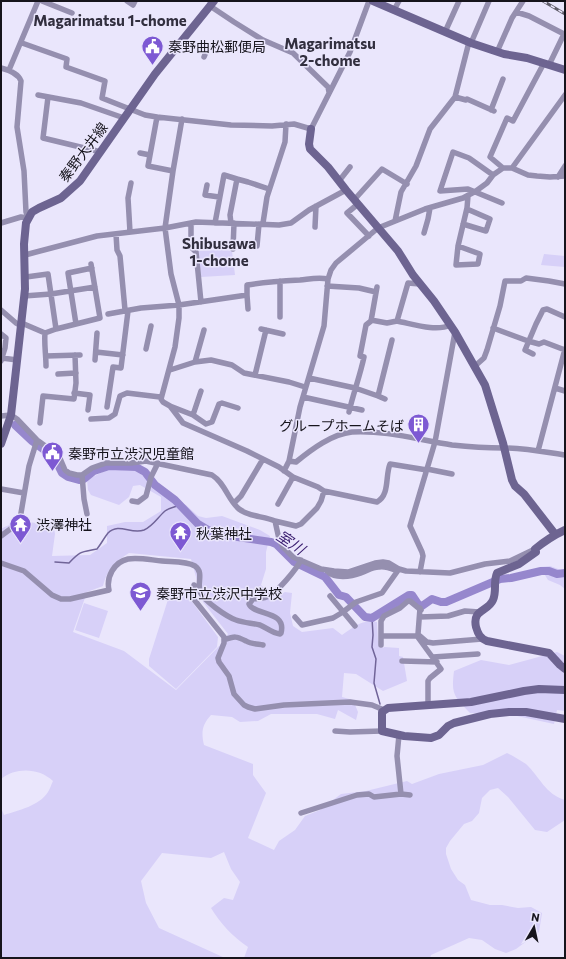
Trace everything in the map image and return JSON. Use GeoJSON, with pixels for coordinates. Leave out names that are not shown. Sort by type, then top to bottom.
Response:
{"type":"FeatureCollection","features":[{"type":"Feature","properties":{"kind":"street"},"geometry":{"type":"LineString","coordinates":[[9,70],[22,43],[38,1]]}},
{"type":"Feature","properties":{"kind":"street"},"geometry":{"type":"LineString","coordinates":[[42,1],[72,13]]}},
{"type":"Feature","properties":{"kind":"street"},"geometry":{"type":"LineString","coordinates":[[127,1],[133,5],[135,1]]}},
{"type":"Feature","properties":{"kind":"street"},"geometry":{"type":"LineString","coordinates":[[369,1],[350,52],[311,129],[309,144],[310,149],[328,167],[398,251],[413,275],[434,301],[453,329],[485,385],[512,480],[515,486],[524,494],[555,534]]}},
{"type":"Feature","properties":{"kind":"street"},"geometry":{"type":"LineString","coordinates":[[373,1],[470,43],[496,52],[527,58],[565,70]]}},
{"type":"Feature","properties":{"kind":"street"},"geometry":{"type":"LineString","coordinates":[[394,10],[399,1]]}},
{"type":"Feature","properties":{"kind":"street"},"geometry":{"type":"LineString","coordinates":[[445,32],[459,1]]}},
{"type":"Feature","properties":{"kind":"street"},"geometry":{"type":"LineString","coordinates":[[395,221],[402,192],[416,166],[430,129],[455,97],[470,43],[489,1]]}},
{"type":"Feature","properties":{"kind":"street"},"geometry":{"type":"LineString","coordinates":[[496,52],[523,1]]}},
{"type":"Feature","properties":{"kind":"street"},"geometry":{"type":"LineString","coordinates":[[211,3],[263,40],[293,53],[328,87],[330,92]]}},
{"type":"Feature","properties":{"kind":"street","name":"秦野大井線"},"geometry":{"type":"LineString","coordinates":[[28,218],[32,212],[62,198],[80,181],[155,74],[211,3]]}},
{"type":"Feature","properties":{"kind":"street"},"geometry":{"type":"LineString","coordinates":[[516,12],[529,16],[564,34],[513,121],[507,118],[490,158],[503,168],[512,168],[528,175],[541,177],[565,176]]}},
{"type":"Feature","properties":{"kind":"street"},"geometry":{"type":"LineString","coordinates":[[22,43],[67,59],[66,67],[105,81],[102,98],[145,115],[231,125],[302,125],[311,129]]}},
{"type":"Feature","properties":{"kind":"street"},"geometry":{"type":"LineString","coordinates":[[204,57],[208,47]]}},
{"type":"Feature","properties":{"kind":"street"},"geometry":{"type":"LineString","coordinates":[[1,68],[9,70],[20,78],[21,81],[17,127],[24,171],[26,212],[28,218],[25,232],[26,277],[11,415],[1,444]]}},
{"type":"Feature","properties":{"kind":"street"},"geometry":{"type":"LineString","coordinates":[[455,97],[467,99],[492,110],[503,79]]}},
{"type":"Feature","properties":{"kind":"street"},"geometry":{"type":"LineString","coordinates":[[38,95],[80,103],[124,118]]}},
{"type":"Feature","properties":{"kind":"street"},"geometry":{"type":"LineString","coordinates":[[512,168],[565,95]]}},
{"type":"Feature","properties":{"kind":"street"},"geometry":{"type":"LineString","coordinates":[[48,97],[43,138],[101,152]]}},
{"type":"Feature","properties":{"kind":"street"},"geometry":{"type":"LineString","coordinates":[[157,117],[148,166],[173,171]]}},
{"type":"Feature","properties":{"kind":"street"},"geometry":{"type":"LineString","coordinates":[[160,397],[170,370],[178,333],[179,305],[171,274],[165,228],[182,119]]}},
{"type":"Feature","properties":{"kind":"street"},"geometry":{"type":"LineString","coordinates":[[257,246],[269,189],[284,142],[286,124]]}},
{"type":"Feature","properties":{"kind":"street"},"geometry":{"type":"LineString","coordinates":[[494,175],[469,158],[453,152],[440,190],[468,189],[502,203]]}},
{"type":"Feature","properties":{"kind":"street"},"geometry":{"type":"LineString","coordinates":[[140,153],[150,155]]}},
{"type":"Feature","properties":{"kind":"street"},"geometry":{"type":"LineString","coordinates":[[558,177],[565,166]]}},
{"type":"Feature","properties":{"kind":"street"},"geometry":{"type":"LineString","coordinates":[[339,181],[350,167]]}},
{"type":"Feature","properties":{"kind":"street"},"geometry":{"type":"LineString","coordinates":[[284,471],[290,461],[302,397],[324,326],[328,279],[331,270],[336,263],[378,228],[430,208],[468,196],[476,192],[503,168]]}},
{"type":"Feature","properties":{"kind":"street"},"geometry":{"type":"LineString","coordinates":[[369,236],[347,213],[382,169],[406,184]]}},
{"type":"Feature","properties":{"kind":"street"},"geometry":{"type":"LineString","coordinates":[[215,223],[224,175],[269,189]]}},
{"type":"Feature","properties":{"kind":"street"},"geometry":{"type":"LineString","coordinates":[[233,249],[232,223],[230,215],[237,179]]}},
{"type":"Feature","properties":{"kind":"street"},"geometry":{"type":"LineString","coordinates":[[130,232],[128,198],[131,183]]}},
{"type":"Feature","properties":{"kind":"street"},"geometry":{"type":"LineString","coordinates":[[207,185],[205,195],[219,197]]}},
{"type":"Feature","properties":{"kind":"street"},"geometry":{"type":"LineString","coordinates":[[25,255],[80,240],[191,223],[279,225],[291,223],[316,206],[346,190]]}},
{"type":"Feature","properties":{"kind":"street"},"geometry":{"type":"LineString","coordinates":[[458,246],[480,254],[478,264],[456,265],[458,246],[467,209],[468,196]]}},
{"type":"Feature","properties":{"kind":"street"},"geometry":{"type":"LineString","coordinates":[[233,199],[240,201]]}},
{"type":"Feature","properties":{"kind":"street"},"geometry":{"type":"LineString","coordinates":[[315,227],[316,206]]}},
{"type":"Feature","properties":{"kind":"street"},"geometry":{"type":"LineString","coordinates":[[424,233],[430,208]]}},
{"type":"Feature","properties":{"kind":"street"},"geometry":{"type":"LineString","coordinates":[[463,224],[486,231],[490,219],[467,209]]}},
{"type":"Feature","properties":{"kind":"street"},"geometry":{"type":"LineString","coordinates":[[1,223],[21,217],[28,218]]}},
{"type":"Feature","properties":{"kind":"street"},"geometry":{"type":"LineString","coordinates":[[191,223],[191,247],[196,252],[201,302]]}},
{"type":"Feature","properties":{"kind":"street"},"geometry":{"type":"LineString","coordinates":[[116,234],[117,250],[120,256],[127,310],[121,368],[113,367],[107,404],[119,402]]}},
{"type":"Feature","properties":{"kind":"street"},"geometry":{"type":"LineString","coordinates":[[1,310],[20,325],[24,324],[45,333],[100,318],[92,266],[68,273],[76,324]]}},
{"type":"Feature","properties":{"kind":"street"},"geometry":{"type":"LineString","coordinates":[[26,277],[48,274],[56,329]]}},
{"type":"Feature","properties":{"kind":"street"},"geometry":{"type":"LineString","coordinates":[[248,309],[247,285],[318,277],[328,279]]}},
{"type":"Feature","properties":{"kind":"street"},"geometry":{"type":"LineString","coordinates":[[475,366],[484,358],[486,354],[500,306],[505,281],[521,281],[526,278],[549,280],[565,284]]}},
{"type":"Feature","properties":{"kind":"street"},"geometry":{"type":"LineString","coordinates":[[280,281],[280,317]]}},
{"type":"Feature","properties":{"kind":"street"},"geometry":{"type":"LineString","coordinates":[[398,321],[408,283],[420,284]]}},
{"type":"Feature","properties":{"kind":"street"},"geometry":{"type":"LineString","coordinates":[[327,286],[376,289],[371,320],[366,325],[360,356],[364,357],[350,410]]}},
{"type":"Feature","properties":{"kind":"street"},"geometry":{"type":"LineString","coordinates":[[24,296],[51,294],[95,287]]}},
{"type":"Feature","properties":{"kind":"street"},"geometry":{"type":"LineString","coordinates":[[108,314],[141,308],[179,305],[247,295]]}},
{"type":"Feature","properties":{"kind":"street"},"geometry":{"type":"LineString","coordinates":[[525,350],[543,310],[547,309],[565,316]]}},
{"type":"Feature","properties":{"kind":"street"},"geometry":{"type":"LineString","coordinates":[[371,320],[387,323],[398,321],[428,327],[447,327],[453,329]]}},
{"type":"Feature","properties":{"kind":"street"},"geometry":{"type":"LineString","coordinates":[[146,349],[151,326]]}},
{"type":"Feature","properties":{"kind":"street"},"geometry":{"type":"LineString","coordinates":[[493,328],[528,341],[539,344],[544,342],[565,350],[538,451]]}},
{"type":"Feature","properties":{"kind":"street"},"geometry":{"type":"LineString","coordinates":[[420,572],[423,556],[410,526],[435,442],[442,412],[453,329]]}},
{"type":"Feature","properties":{"kind":"street"},"geometry":{"type":"LineString","coordinates":[[195,362],[204,330]]}},
{"type":"Feature","properties":{"kind":"street"},"geometry":{"type":"LineString","coordinates":[[255,376],[263,330],[283,334]]}},
{"type":"Feature","properties":{"kind":"street"},"geometry":{"type":"LineString","coordinates":[[45,333],[44,344],[46,366]]}},
{"type":"Feature","properties":{"kind":"street"},"geometry":{"type":"LineString","coordinates":[[95,360],[97,333]]}},
{"type":"Feature","properties":{"kind":"street"},"geometry":{"type":"LineString","coordinates":[[1,334],[6,338],[5,348],[1,360],[16,360]]}},
{"type":"Feature","properties":{"kind":"street"},"geometry":{"type":"LineString","coordinates":[[378,396],[392,340]]}},
{"type":"Feature","properties":{"kind":"street"},"geometry":{"type":"LineString","coordinates":[[518,348],[533,354]]}},
{"type":"Feature","properties":{"kind":"street"},"geometry":{"type":"LineString","coordinates":[[96,352],[123,355]]}},
{"type":"Feature","properties":{"kind":"street"},"geometry":{"type":"LineString","coordinates":[[40,423],[43,393],[59,398],[74,399],[77,355],[46,356]]}},
{"type":"Feature","properties":{"kind":"street"},"geometry":{"type":"LineString","coordinates":[[170,370],[195,362],[211,360],[232,365],[244,373],[289,382],[305,388]]}},
{"type":"Feature","properties":{"kind":"street"},"geometry":{"type":"LineString","coordinates":[[58,374],[76,373]]}},
{"type":"Feature","properties":{"kind":"street"},"geometry":{"type":"LineString","coordinates":[[309,378],[355,388],[385,399]]}},
{"type":"Feature","properties":{"kind":"street"},"geometry":{"type":"LineString","coordinates":[[555,388],[565,391]]}},
{"type":"Feature","properties":{"kind":"street"},"geometry":{"type":"LineString","coordinates":[[192,415],[202,391]]}},
{"type":"Feature","properties":{"kind":"street"},"geometry":{"type":"LineString","coordinates":[[90,419],[110,418],[115,414],[120,396],[127,392],[160,397],[163,402],[192,415],[206,424],[212,422],[219,404],[227,402],[238,408]]}},
{"type":"Feature","properties":{"kind":"street"},"geometry":{"type":"LineString","coordinates":[[74,393],[90,395],[88,410]]}},
{"type":"Feature","properties":{"kind":"street"},"geometry":{"type":"LineString","coordinates":[[302,397],[350,410],[362,410]]}},
{"type":"Feature","properties":{"kind":"street"},"geometry":{"type":"LineString","coordinates":[[170,406],[183,423],[263,459],[293,477],[324,491],[377,502],[382,499],[385,493],[390,464],[452,474]]}},
{"type":"Feature","properties":{"kind":"street"},"geometry":{"type":"LineString","coordinates":[[1,416],[11,415],[17,419],[36,443],[59,456],[65,470],[69,473],[82,476]]}},
{"type":"Feature","properties":{"kind":"street"},"geometry":{"type":"LineString","coordinates":[[290,461],[296,462],[310,451],[327,441],[343,434],[353,432],[390,434],[435,442],[477,447],[538,451],[565,455]]}},
{"type":"Feature","properties":{"kind":"street"},"geometry":{"type":"LineString","coordinates":[[1,536],[13,527],[20,519],[29,466],[36,443]]}},
{"type":"Feature","properties":{"kind":"street"},"geometry":{"type":"LineString","coordinates":[[234,503],[241,496],[263,459]]}},
{"type":"Feature","properties":{"kind":"street"},"geometry":{"type":"LineString","coordinates":[[82,476],[92,468],[106,463],[131,463],[146,461],[212,475],[219,481],[239,509],[246,514],[296,526],[301,524],[317,508],[324,491]]}},
{"type":"Feature","properties":{"kind":"street"},"geometry":{"type":"LineString","coordinates":[[132,500],[138,502],[144,500],[158,463]]}},
{"type":"Feature","properties":{"kind":"street"},"geometry":{"type":"LineString","coordinates":[[82,476],[87,514]]}},
{"type":"Feature","properties":{"kind":"street"},"geometry":{"type":"LineString","coordinates":[[278,504],[293,477]]}},
{"type":"Feature","properties":{"kind":"street"},"geometry":{"type":"LineString","coordinates":[[1,489],[24,494]]}},
{"type":"Feature","properties":{"kind":"street"},"geometry":{"type":"LineString","coordinates":[[275,521],[279,540],[283,547],[294,557],[300,561],[327,571],[348,572],[375,563],[383,562],[389,563],[398,570],[450,573],[485,564],[510,561],[535,549],[555,534],[565,530]]}},
{"type":"Feature","properties":{"kind":"street"},"geometry":{"type":"LineString","coordinates":[[482,639],[478,635],[475,623],[476,617],[479,612],[493,601],[497,573],[529,558],[536,552],[535,549]]}},
{"type":"Feature","properties":{"kind":"street"},"geometry":{"type":"LineString","coordinates":[[1,563],[24,571],[52,595],[66,600],[109,590],[108,583],[110,573],[121,562],[127,559],[188,563],[198,568],[200,573],[194,585],[192,597],[224,637],[218,658],[219,662],[229,676],[234,694],[244,705],[255,709],[284,705],[350,702],[372,705],[384,710],[397,707],[471,702],[539,689],[565,690]]}},
{"type":"Feature","properties":{"kind":"street"},"geometry":{"type":"LineString","coordinates":[[194,585],[202,596],[230,618],[260,626],[280,634],[282,633],[283,625],[281,623],[273,616],[252,608],[249,604],[253,599],[268,597],[272,594],[296,569],[300,561]]}},
{"type":"Feature","properties":{"kind":"street"},"geometry":{"type":"LineString","coordinates":[[295,617],[302,625],[333,618],[354,604],[382,593],[398,570]]}},
{"type":"Feature","properties":{"kind":"street"},"geometry":{"type":"LineString","coordinates":[[330,596],[355,626]]}},
{"type":"Feature","properties":{"kind":"street"},"geometry":{"type":"LineString","coordinates":[[382,645],[381,621],[384,616],[400,608],[408,601],[420,609],[417,635],[441,669],[428,681],[428,706]]}},
{"type":"Feature","properties":{"kind":"street"},"geometry":{"type":"LineString","coordinates":[[420,617],[448,616],[465,611],[479,612]]}},
{"type":"Feature","properties":{"kind":"street"},"geometry":{"type":"LineString","coordinates":[[381,636],[417,635],[427,642],[433,643],[482,639],[549,653],[565,669]]}},
{"type":"Feature","properties":{"kind":"street"},"geometry":{"type":"LineString","coordinates":[[224,640],[237,637],[247,642],[263,645]]}},
{"type":"Feature","properties":{"kind":"street"},"geometry":{"type":"LineString","coordinates":[[402,661],[435,660],[478,654]]}},
{"type":"Feature","properties":{"kind":"street"},"geometry":{"type":"LineString","coordinates":[[382,731],[382,712],[384,710]]}},
{"type":"Feature","properties":{"kind":"street"},"geometry":{"type":"LineString","coordinates":[[334,731],[382,731],[404,736],[431,738],[440,735],[448,726],[454,723],[498,712],[526,712],[565,719]]}},
{"type":"Feature","properties":{"kind":"street"},"geometry":{"type":"LineString","coordinates":[[399,735],[397,756],[401,794]]}},
{"type":"Feature","properties":{"kind":"street"},"geometry":{"type":"LineString","coordinates":[[301,813],[357,795],[370,794],[374,797],[401,794],[410,795]]}},
{"type":"Feature","properties":{"kind":"shaded area"},"geometry":{"type":"Polygon","coordinates":[[[198,251],[232,251],[235,275],[201,277],[198,251]]]}},
{"type":"Feature","properties":{"kind":"shaded area"},"geometry":{"type":"Polygon","coordinates":[[[544,254],[565,256],[565,267],[541,265],[544,254]]]}},
{"type":"Feature","properties":{"kind":"shaded area"},"geometry":{"type":"Polygon","coordinates":[[[108,469],[135,471],[141,474],[163,495],[186,505],[198,516],[206,518],[222,516],[260,530],[270,536],[266,552],[266,569],[261,585],[268,592],[278,596],[285,592],[292,593],[290,613],[293,626],[302,632],[333,628],[342,635],[362,623],[377,622],[378,640],[383,648],[399,648],[399,656],[403,657],[407,681],[383,691],[356,674],[344,673],[342,697],[353,700],[358,712],[356,720],[338,710],[335,719],[317,714],[271,714],[258,721],[240,722],[232,717],[211,715],[203,729],[204,745],[253,764],[253,775],[266,793],[248,838],[274,850],[279,841],[295,830],[305,816],[320,810],[341,794],[366,791],[407,781],[412,784],[439,774],[483,765],[507,753],[526,764],[552,794],[565,800],[565,820],[547,832],[535,830],[508,797],[498,788],[490,790],[482,798],[479,813],[472,821],[464,824],[450,841],[446,848],[446,854],[451,869],[458,880],[465,885],[471,900],[490,905],[502,905],[518,908],[531,907],[542,913],[539,932],[516,949],[506,953],[495,949],[482,940],[469,938],[431,955],[430,958],[244,958],[248,947],[227,929],[211,908],[224,898],[233,900],[240,882],[231,869],[224,852],[211,858],[162,853],[141,881],[146,903],[159,928],[225,958],[1,958],[1,808],[4,815],[34,804],[44,797],[49,791],[53,781],[34,771],[13,772],[1,779],[1,529],[21,522],[34,523],[54,528],[55,534],[52,556],[90,555],[107,543],[107,526],[125,522],[143,522],[161,511],[161,497],[140,485],[133,486],[129,497],[119,505],[91,495],[88,490],[87,480],[108,469]],[[129,553],[112,566],[103,586],[87,592],[73,632],[124,651],[176,690],[222,643],[228,634],[203,602],[191,559],[129,553]]]}},
{"type":"Feature","properties":{"kind":"shaded area"},"geometry":{"type":"Polygon","coordinates":[[[550,566],[565,570],[565,589],[548,580],[540,567],[550,566]]]}},
{"type":"Feature","properties":{"kind":"shaded area"},"geometry":{"type":"Polygon","coordinates":[[[172,587],[188,588],[190,599],[218,637],[217,647],[176,689],[149,666],[149,659],[172,587]]]}},
{"type":"Feature","properties":{"kind":"shaded area"},"geometry":{"type":"Polygon","coordinates":[[[84,603],[108,611],[99,638],[75,630],[84,603]]]}},
{"type":"Feature","properties":{"kind":"shaded area"},"geometry":{"type":"Polygon","coordinates":[[[557,652],[565,656],[565,711],[557,710],[554,724],[517,716],[470,713],[460,703],[455,695],[453,685],[454,671],[481,660],[509,665],[557,652]]]}},
{"type":"Feature","properties":{"kind":"waterway","name":"室川"},"geometry":{"type":"LineString","coordinates":[[15,425],[32,441],[54,457],[62,473],[68,477],[79,480],[84,479],[94,471],[109,466],[136,467],[145,472],[155,485],[175,500],[198,524],[217,534],[276,544],[294,562],[325,577],[339,595],[346,597],[365,617],[372,618],[409,595],[412,595],[418,604],[422,606],[432,599],[446,602],[500,579],[541,571],[549,571],[557,574],[565,573]]}},
{"type":"Feature","properties":{"kind":"waterway"},"geometry":{"type":"LineString","coordinates":[[55,562],[69,563],[82,552],[97,549],[108,533],[112,530],[144,530],[153,524],[165,511],[180,505]]}},
{"type":"Feature","properties":{"kind":"waterway"},"geometry":{"type":"LineString","coordinates":[[372,618],[372,647],[376,659],[374,683],[380,704]]}},
{"type":"Feature","properties":{"kind":"railway"},"geometry":{"type":"LineString","coordinates":[[543,1],[565,14]]}},
{"type":"Feature","properties":{"kind":"place","name":"秦野曲松郵便局"},"geometry":{"type":"Point","coordinates":[152,66]}},
{"type":"Feature","properties":{"kind":"place","name":"グループホームそば"},"geometry":{"type":"Point","coordinates":[419,444]}},
{"type":"Feature","properties":{"kind":"place","name":"秦野市立渋沢児童館"},"geometry":{"type":"Point","coordinates":[52,472]}},
{"type":"Feature","properties":{"kind":"place","name":"渋澤神社"},"geometry":{"type":"Point","coordinates":[21,544]}},
{"type":"Feature","properties":{"kind":"place","name":"秋葉神社"},"geometry":{"type":"Point","coordinates":[180,552]}},
{"type":"Feature","properties":{"kind":"place","name":"秦野市立渋沢中学校"},"geometry":{"type":"Point","coordinates":[141,612]}},
{"type":"Feature","properties":{"kind":"district","name":"Magarimatsu 1-chome"},"geometry":{"type":"Point","coordinates":[110,20]}},
{"type":"Feature","properties":{"kind":"district","name":"Magarimatsu 2-chome"},"geometry":{"type":"Point","coordinates":[330,52]}},
{"type":"Feature","properties":{"kind":"district","name":"Shibusawa 1-chome"},"geometry":{"type":"Point","coordinates":[219,252]}}]}
